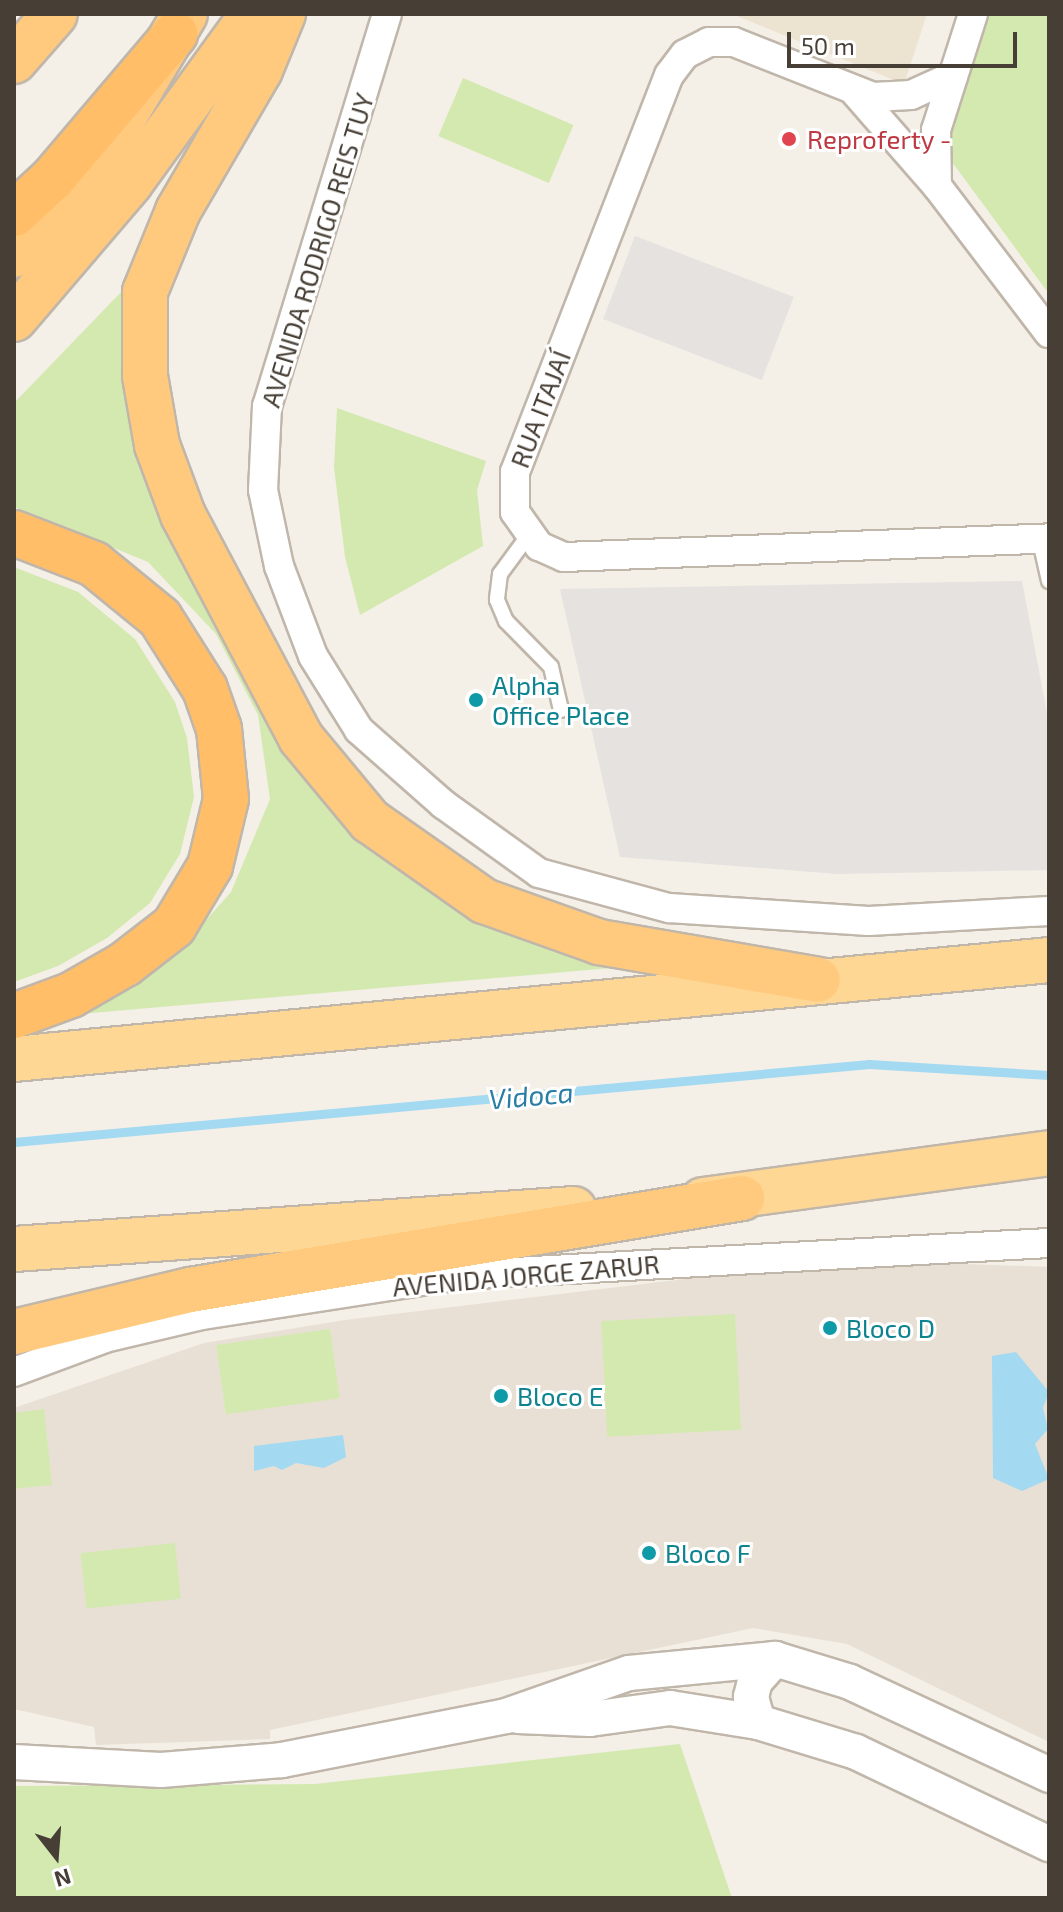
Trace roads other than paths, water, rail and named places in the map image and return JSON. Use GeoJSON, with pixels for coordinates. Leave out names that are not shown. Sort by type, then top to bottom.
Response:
{"type":"FeatureCollection","features":[{"type":"Feature","properties":{"kind":"highway"},"geometry":{"type":"LineString","coordinates":[[14,61],[55,14]]}},
{"type":"Feature","properties":{"kind":"highway"},"geometry":{"type":"LineString","coordinates":[[14,319],[130,183],[253,14]]}},
{"type":"Feature","properties":{"kind":"highway"},"geometry":{"type":"LineString","coordinates":[[283,14],[260,70],[178,211],[145,292],[145,376],[157,445],[183,515],[301,738],[370,821],[484,901],[599,942],[818,980]]}},
{"type":"Feature","properties":{"kind":"highway"},"geometry":{"type":"LineString","coordinates":[[14,214],[53,178],[180,24]]}},
{"type":"Feature","properties":{"kind":"highway"},"geometry":{"type":"LineString","coordinates":[[14,255],[96,164],[180,24]]}},
{"type":"Feature","properties":{"kind":"highway"},"geometry":{"type":"LineString","coordinates":[[14,533],[94,564],[160,618],[205,689],[219,729],[226,799],[210,866],[174,926],[98,980],[14,1016]]}},
{"type":"Feature","properties":{"kind":"highway"},"geometry":{"type":"LineString","coordinates":[[14,1332],[190,1290],[742,1198]]}},
{"type":"Feature","properties":{"kind":"main road"},"geometry":{"type":"LineString","coordinates":[[14,1059],[1049,960]]}},
{"type":"Feature","properties":{"kind":"main road"},"geometry":{"type":"LineString","coordinates":[[14,1249],[742,1198],[1049,1153]]}},
{"type":"Feature","properties":{"kind":"street","name":"AVENIDA RODRIGO REIS TUY"},"geometry":{"type":"LineString","coordinates":[[387,14],[267,406],[263,490],[279,566],[313,656],[359,730],[443,804],[539,873],[669,908],[869,921],[1049,911]]}},
{"type":"Feature","properties":{"kind":"street"},"geometry":{"type":"LineString","coordinates":[[937,186],[933,147],[973,14]]}},
{"type":"Feature","properties":{"kind":"street","name":"RUA ITAJAÍ"},"geometry":{"type":"LineString","coordinates":[[528,536],[515,512],[515,472],[676,63],[696,47],[734,42],[855,92]]}},
{"type":"Feature","properties":{"kind":"street"},"geometry":{"type":"LineString","coordinates":[[855,92],[902,97],[953,76]]}},
{"type":"Feature","properties":{"kind":"street"},"geometry":{"type":"LineString","coordinates":[[855,92],[937,186],[1049,333]]}},
{"type":"Feature","properties":{"kind":"street"},"geometry":{"type":"LineString","coordinates":[[528,536],[564,557],[1044,540]]}},
{"type":"Feature","properties":{"kind":"street","name":"AVENIDA JORGE ZARUR"},"geometry":{"type":"LineString","coordinates":[[14,1372],[105,1338],[202,1315],[460,1275],[1049,1243]]}},
{"type":"Feature","properties":{"kind":"street"},"geometry":{"type":"LineString","coordinates":[[758,1722],[751,1697],[755,1681],[775,1659]]}},
{"type":"Feature","properties":{"kind":"street"},"geometry":{"type":"LineString","coordinates":[[14,1762],[161,1770],[282,1760],[506,1716],[629,1673],[775,1659],[850,1682],[1049,1775]]}},
{"type":"Feature","properties":{"kind":"street"},"geometry":{"type":"LineString","coordinates":[[506,1716],[590,1719],[670,1708],[758,1722],[856,1752],[1049,1844]]}},
{"type":"Feature","properties":{"kind":"lane"},"geometry":{"type":"LineString","coordinates":[[528,536],[500,574],[497,600],[506,621],[551,667],[561,710]]}},
{"type":"Feature","properties":{"kind":"lane"},"geometry":{"type":"LineString","coordinates":[[1044,540],[1049,581]]}},
{"type":"Feature","properties":{"kind":"water"},"geometry":{"type":"Polygon","coordinates":[[[1016,1352],[1049,1392],[1043,1408],[1048,1429],[1035,1444],[1049,1479],[1022,1491],[993,1478],[992,1356],[1016,1352]]]}},
{"type":"Feature","properties":{"kind":"water"},"geometry":{"type":"Polygon","coordinates":[[[343,1435],[346,1457],[324,1468],[296,1463],[282,1470],[274,1466],[254,1471],[254,1446],[343,1435]]]}},
{"type":"Feature","properties":{"kind":"waterway","name":"Vidoca"},"geometry":{"type":"LineString","coordinates":[[14,1142],[869,1064],[1049,1075]]}},
{"type":"Feature","properties":{"kind":"place","name":"Reproferty -"},"geometry":{"type":"Point","coordinates":[789,139]}},
{"type":"Feature","properties":{"kind":"place","name":"Alpha Office Place"},"geometry":{"type":"Point","coordinates":[476,700]}},
{"type":"Feature","properties":{"kind":"place","name":"Bloco D"},"geometry":{"type":"Point","coordinates":[830,1328]}},
{"type":"Feature","properties":{"kind":"place","name":"Bloco E"},"geometry":{"type":"Point","coordinates":[501,1396]}},
{"type":"Feature","properties":{"kind":"place","name":"Bloco F"},"geometry":{"type":"Point","coordinates":[649,1553]}}]}
